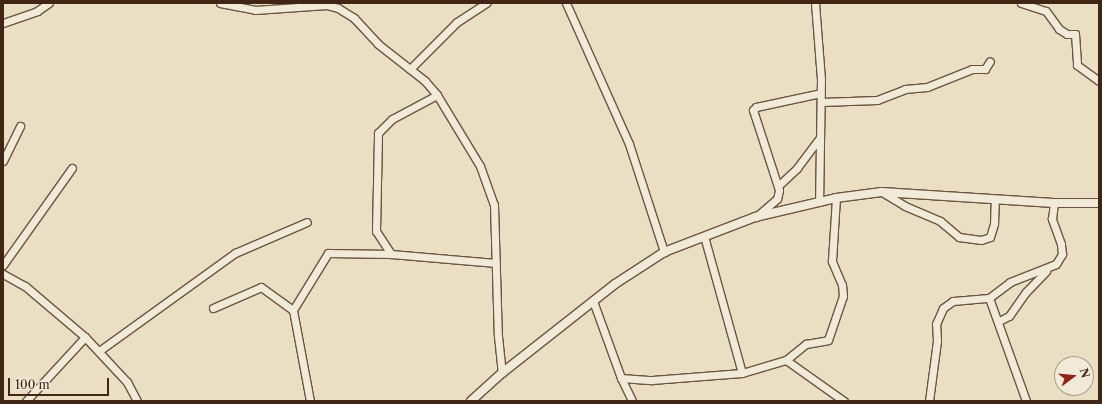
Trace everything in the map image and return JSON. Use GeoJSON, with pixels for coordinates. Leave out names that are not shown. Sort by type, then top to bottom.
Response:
{"type":"FeatureCollection","features":[{"type":"Feature","properties":{"kind":"street"},"geometry":{"type":"LineString","coordinates":[[3,23],[37,11],[49,3]]}},
{"type":"Feature","properties":{"kind":"street"},"geometry":{"type":"LineString","coordinates":[[220,3],[255,10],[284,6],[327,5],[338,8],[354,18],[378,44],[410,69],[437,95],[488,183],[496,216],[496,262],[502,373]]}},
{"type":"Feature","properties":{"kind":"street"},"geometry":{"type":"LineString","coordinates":[[410,69],[457,22],[486,3]]}},
{"type":"Feature","properties":{"kind":"street"},"geometry":{"type":"LineString","coordinates":[[566,3],[629,144],[664,252]]}},
{"type":"Feature","properties":{"kind":"street"},"geometry":{"type":"LineString","coordinates":[[815,3],[821,92],[819,202]]}},
{"type":"Feature","properties":{"kind":"street"},"geometry":{"type":"LineString","coordinates":[[1021,3],[1046,11],[1059,29],[1066,34],[1075,34],[1078,64],[1099,81]]}},
{"type":"Feature","properties":{"kind":"street"},"geometry":{"type":"LineString","coordinates":[[821,102],[877,100],[905,89],[927,87],[972,69],[985,69],[990,61]]}},
{"type":"Feature","properties":{"kind":"street"},"geometry":{"type":"LineString","coordinates":[[756,217],[777,199],[778,186],[753,110],[756,107],[821,92]]}},
{"type":"Feature","properties":{"kind":"street"},"geometry":{"type":"LineString","coordinates":[[391,254],[376,231],[378,133],[392,119],[437,95]]}},
{"type":"Feature","properties":{"kind":"street"},"geometry":{"type":"LineString","coordinates":[[3,161],[20,126]]}},
{"type":"Feature","properties":{"kind":"street"},"geometry":{"type":"LineString","coordinates":[[778,186],[797,168],[819,139]]}},
{"type":"Feature","properties":{"kind":"street"},"geometry":{"type":"LineString","coordinates":[[3,266],[72,168]]}},
{"type":"Feature","properties":{"kind":"street"},"geometry":{"type":"LineString","coordinates":[[882,192],[905,206],[940,221],[959,237],[981,240],[990,237],[994,224],[995,199]]}},
{"type":"Feature","properties":{"kind":"street"},"geometry":{"type":"LineString","coordinates":[[471,401],[502,373],[593,300],[664,252],[756,217],[836,198],[882,192],[1054,203],[1099,203]]}},
{"type":"Feature","properties":{"kind":"street"},"geometry":{"type":"LineString","coordinates":[[621,378],[652,380],[742,373],[786,360],[806,344],[828,340],[843,296],[842,285],[832,261],[836,198]]}},
{"type":"Feature","properties":{"kind":"street"},"geometry":{"type":"LineString","coordinates":[[999,321],[1009,316],[1026,292],[1048,269],[1060,260],[1062,254],[1061,244],[1052,219],[1054,203]]}},
{"type":"Feature","properties":{"kind":"street"},"geometry":{"type":"LineString","coordinates":[[99,351],[210,268],[234,253],[307,222]]}},
{"type":"Feature","properties":{"kind":"street"},"geometry":{"type":"LineString","coordinates":[[704,236],[742,373]]}},
{"type":"Feature","properties":{"kind":"street"},"geometry":{"type":"LineString","coordinates":[[293,310],[328,252],[391,254],[496,262]]}},
{"type":"Feature","properties":{"kind":"street"},"geometry":{"type":"LineString","coordinates":[[929,401],[937,341],[936,324],[943,308],[953,301],[989,298],[1010,282],[1048,269]]}},
{"type":"Feature","properties":{"kind":"street"},"geometry":{"type":"LineString","coordinates":[[3,274],[25,286],[85,337],[127,382],[137,401]]}},
{"type":"Feature","properties":{"kind":"street"},"geometry":{"type":"LineString","coordinates":[[213,308],[261,287],[269,290],[293,310],[310,401]]}},
{"type":"Feature","properties":{"kind":"street"},"geometry":{"type":"LineString","coordinates":[[989,298],[999,321],[1024,401]]}},
{"type":"Feature","properties":{"kind":"street"},"geometry":{"type":"LineString","coordinates":[[593,300],[621,378],[632,401]]}},
{"type":"Feature","properties":{"kind":"street"},"geometry":{"type":"LineString","coordinates":[[26,401],[85,337]]}},
{"type":"Feature","properties":{"kind":"street"},"geometry":{"type":"LineString","coordinates":[[786,360],[844,401]]}},
{"type":"Feature","properties":{"kind":"street"},"geometry":{"type":"LineString","coordinates":[[930,390],[936,401]]}}]}
